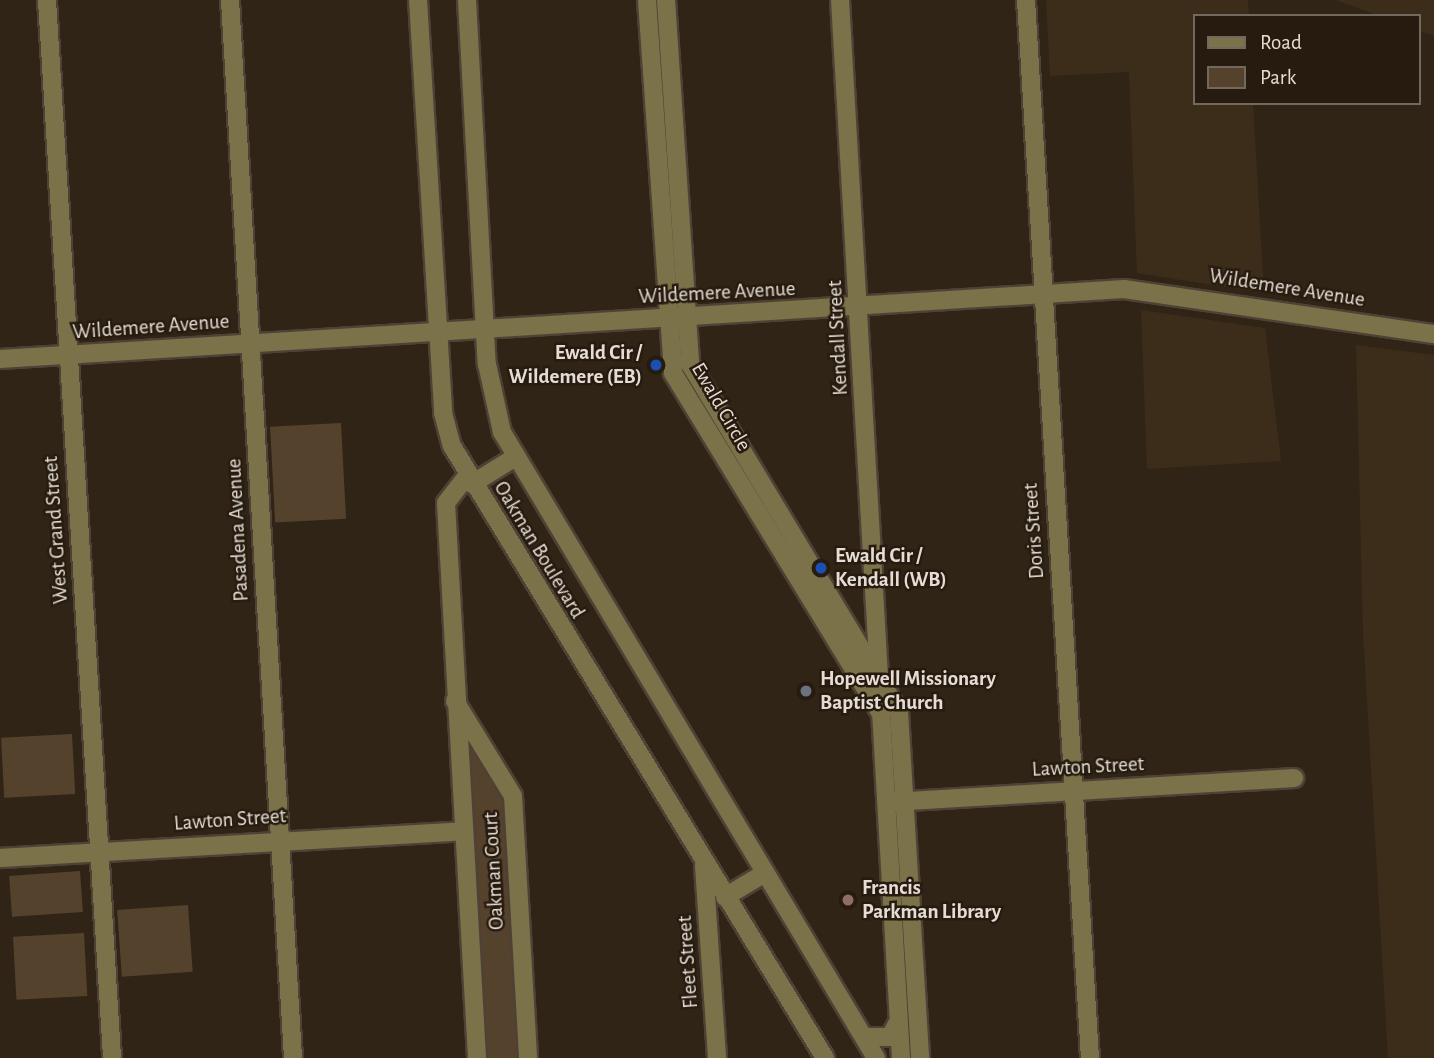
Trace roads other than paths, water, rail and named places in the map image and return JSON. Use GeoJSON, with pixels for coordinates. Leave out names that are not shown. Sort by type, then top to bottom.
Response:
{"type":"FeatureCollection","features":[{"type":"Feature","properties":{"kind":"street","name":"West Grand Street"},"geometry":{"type":"LineString","coordinates":[[47,0],[112,1058]]}},
{"type":"Feature","properties":{"kind":"street","name":"Pasadena Avenue"},"geometry":{"type":"LineString","coordinates":[[230,0],[293,1058]]}},
{"type":"Feature","properties":{"kind":"street","name":"Oakman Boulevard"},"geometry":{"type":"LineString","coordinates":[[418,0],[443,413],[470,480],[825,1058]]}},
{"type":"Feature","properties":{"kind":"street","name":"Oakman Boulevard"},"geometry":{"type":"LineString","coordinates":[[467,0],[491,392],[514,458],[876,1058]]}},
{"type":"Feature","properties":{"kind":"street","name":"Ewald Circle"},"geometry":{"type":"LineString","coordinates":[[647,0],[666,319],[678,383],[879,711]]}},
{"type":"Feature","properties":{"kind":"street","name":"Ewald Circle"},"geometry":{"type":"LineString","coordinates":[[666,0],[685,317],[695,374],[880,674]]}},
{"type":"Feature","properties":{"kind":"street","name":"Kendall Street"},"geometry":{"type":"LineString","coordinates":[[841,0],[880,674],[879,711],[901,1058]]}},
{"type":"Feature","properties":{"kind":"street","name":"Doris Street"},"geometry":{"type":"LineString","coordinates":[[1026,0],[1090,1058]]}},
{"type":"Feature","properties":{"kind":"street","name":"Wildemere Avenue"},"geometry":{"type":"LineString","coordinates":[[0,359],[859,307],[1042,292],[1160,291],[1434,334]]}},
{"type":"Feature","properties":{"kind":"street"},"geometry":{"type":"LineString","coordinates":[[470,480],[514,458]]}},
{"type":"Feature","properties":{"kind":"street","name":"Oakman Court"},"geometry":{"type":"LineString","coordinates":[[470,480],[446,503],[453,698],[477,1058]]}},
{"type":"Feature","properties":{"kind":"street","name":"Kendall Street"},"geometry":{"type":"LineString","coordinates":[[880,674],[899,712],[920,1058]]}},
{"type":"Feature","properties":{"kind":"street","name":"Oakman Court"},"geometry":{"type":"LineString","coordinates":[[453,698],[513,796],[528,1058]]}},
{"type":"Feature","properties":{"kind":"street","name":"Lawton Street"},"geometry":{"type":"LineString","coordinates":[[885,802],[1294,778]]}},
{"type":"Feature","properties":{"kind":"street","name":"Lawton Street"},"geometry":{"type":"LineString","coordinates":[[0,858],[279,839],[463,831]]}},
{"type":"Feature","properties":{"kind":"street","name":"Fleet Street"},"geometry":{"type":"LineString","coordinates":[[704,864],[717,1058]]}},
{"type":"Feature","properties":{"kind":"street"},"geometry":{"type":"LineString","coordinates":[[725,897],[765,873]]}},
{"type":"Feature","properties":{"kind":"street"},"geometry":{"type":"LineString","coordinates":[[864,1037],[890,1037],[898,1023]]}},
{"type":"Feature","properties":{"kind":"place","name":"Ewald Cir / Wildemere (EB)"},"geometry":{"type":"Point","coordinates":[656,365]}},
{"type":"Feature","properties":{"kind":"place","name":"Ewald Cir / Kendall (WB)"},"geometry":{"type":"Point","coordinates":[821,568]}},
{"type":"Feature","properties":{"kind":"place","name":"Hopewell Missionary Baptist Church"},"geometry":{"type":"Point","coordinates":[806,691]}},
{"type":"Feature","properties":{"kind":"place","name":"Francis Parkman Library"},"geometry":{"type":"Point","coordinates":[848,900]}}]}
